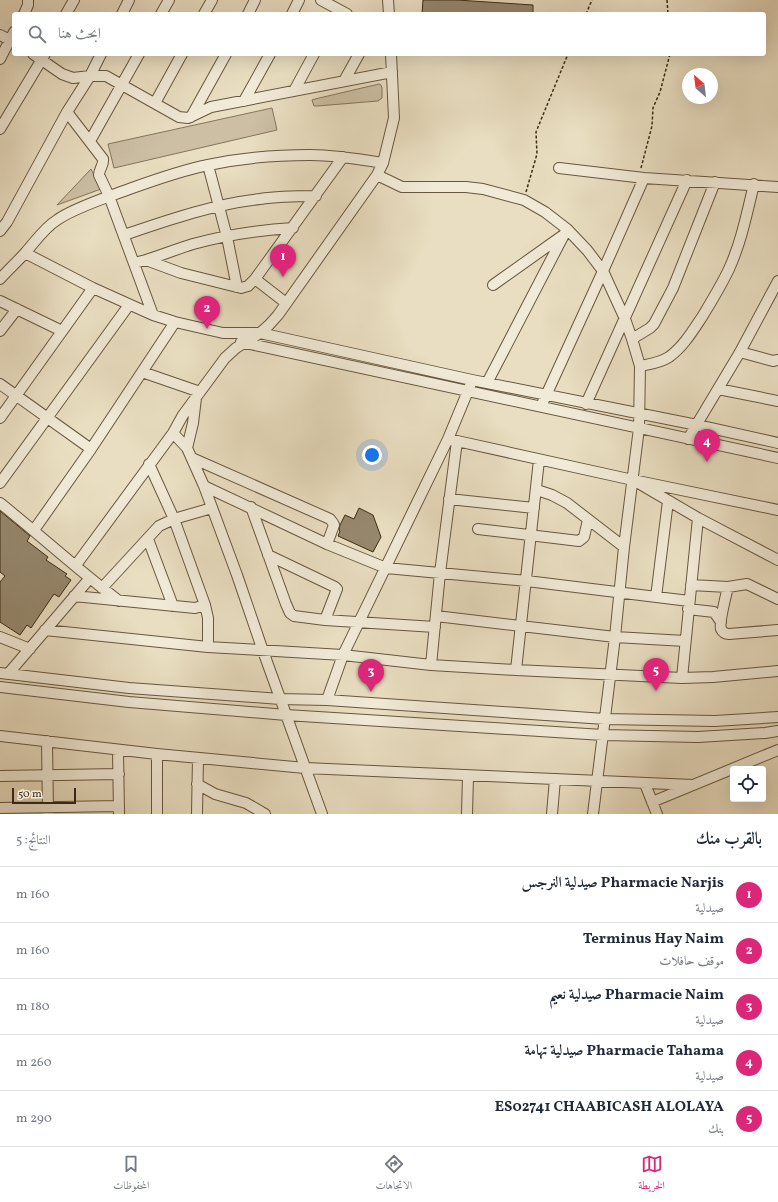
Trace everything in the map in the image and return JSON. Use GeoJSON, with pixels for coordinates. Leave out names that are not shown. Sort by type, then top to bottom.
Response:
{"type":"FeatureCollection","features":[{"type":"Feature","properties":{"kind":"street"},"geometry":{"type":"LineString","coordinates":[[25,12],[28,5],[28,0]]}},
{"type":"Feature","properties":{"kind":"street"},"geometry":{"type":"LineString","coordinates":[[67,12],[74,0]]}},
{"type":"Feature","properties":{"kind":"street"},"geometry":{"type":"LineString","coordinates":[[123,12],[129,0]]}},
{"type":"Feature","properties":{"kind":"street"},"geometry":{"type":"LineString","coordinates":[[162,12],[169,0]]}},
{"type":"Feature","properties":{"kind":"street"},"geometry":{"type":"LineString","coordinates":[[205,12],[212,0]]}},
{"type":"Feature","properties":{"kind":"street"},"geometry":{"type":"LineString","coordinates":[[249,12],[256,0]]}},
{"type":"Feature","properties":{"kind":"street"},"geometry":{"type":"LineString","coordinates":[[293,12],[300,0]]}},
{"type":"Feature","properties":{"kind":"street"},"geometry":{"type":"LineString","coordinates":[[321,0],[339,12]]}},
{"type":"Feature","properties":{"kind":"street"},"geometry":{"type":"LineString","coordinates":[[388,0],[389,12]]}},
{"type":"Feature","properties":{"kind":"street"},"geometry":{"type":"LineString","coordinates":[[0,34],[12,38]]}},
{"type":"Feature","properties":{"kind":"street"},"geometry":{"type":"LineString","coordinates":[[0,59],[12,40]]}},
{"type":"Feature","properties":{"kind":"street"},"geometry":{"type":"LineString","coordinates":[[0,230],[7,222],[100,56]]}},
{"type":"Feature","properties":{"kind":"street"},"geometry":{"type":"LineString","coordinates":[[90,142],[138,56]]}},
{"type":"Feature","properties":{"kind":"street"},"geometry":{"type":"LineString","coordinates":[[155,103],[181,56]]}},
{"type":"Feature","properties":{"kind":"street"},"geometry":{"type":"LineString","coordinates":[[191,117],[225,56]]}},
{"type":"Feature","properties":{"kind":"street"},"geometry":{"type":"LineString","coordinates":[[244,101],[269,56]]}},
{"type":"Feature","properties":{"kind":"street"},"geometry":{"type":"LineString","coordinates":[[294,91],[313,56]]}},
{"type":"Feature","properties":{"kind":"street"},"geometry":{"type":"LineString","coordinates":[[344,81],[358,56]]}},
{"type":"Feature","properties":{"kind":"street"},"geometry":{"type":"LineString","coordinates":[[76,565],[173,433],[183,415],[225,358],[269,325],[377,175],[383,163],[391,136],[394,118],[391,56]]}},
{"type":"Feature","properties":{"kind":"street"},"geometry":{"type":"LineString","coordinates":[[0,129],[43,57],[62,74],[73,78],[106,76],[179,117],[188,118],[211,107],[392,72]]}},
{"type":"Feature","properties":{"kind":"street"},"geometry":{"type":"LineString","coordinates":[[68,112],[103,159],[99,175],[109,196],[153,315]]}},
{"type":"Feature","properties":{"kind":"street"},"geometry":{"type":"LineString","coordinates":[[0,279],[46,229],[57,220],[69,213],[109,196],[179,172],[208,165],[272,157],[312,155],[343,157],[383,163]]}},
{"type":"Feature","properties":{"kind":"street"},"geometry":{"type":"LineString","coordinates":[[146,260],[181,273],[241,288],[248,286],[255,279],[293,228],[343,157]]}},
{"type":"Feature","properties":{"kind":"street"},"geometry":{"type":"LineString","coordinates":[[208,165],[220,206],[237,287]]}},
{"type":"Feature","properties":{"kind":"street"},"geometry":{"type":"LineString","coordinates":[[559,168],[641,177],[778,186]]}},
{"type":"Feature","properties":{"kind":"street"},"geometry":{"type":"LineString","coordinates":[[377,175],[402,187],[466,187],[482,189],[524,200],[545,212],[565,232],[587,250],[604,271],[632,339],[640,366],[639,428],[624,547],[611,675],[593,814]]}},
{"type":"Feature","properties":{"kind":"street"},"geometry":{"type":"LineString","coordinates":[[540,408],[604,271],[641,177]]}},
{"type":"Feature","properties":{"kind":"street"},"geometry":{"type":"LineString","coordinates":[[586,404],[688,180]]}},
{"type":"Feature","properties":{"kind":"street"},"geometry":{"type":"LineString","coordinates":[[632,339],[654,324],[673,288],[715,182]]}},
{"type":"Feature","properties":{"kind":"street"},"geometry":{"type":"LineString","coordinates":[[640,366],[659,362],[668,358],[680,348],[692,334],[729,269],[748,209],[754,184]]}},
{"type":"Feature","properties":{"kind":"street"},"geometry":{"type":"LineString","coordinates":[[124,235],[180,216],[220,206],[259,199],[316,196]]}},
{"type":"Feature","properties":{"kind":"street"},"geometry":{"type":"LineString","coordinates":[[134,263],[194,244],[264,230],[293,228]]}},
{"type":"Feature","properties":{"kind":"street"},"geometry":{"type":"LineString","coordinates":[[493,286],[565,232]]}},
{"type":"Feature","properties":{"kind":"street"},"geometry":{"type":"LineString","coordinates":[[487,383],[565,232]]}},
{"type":"Feature","properties":{"kind":"street"},"geometry":{"type":"LineString","coordinates":[[25,253],[129,305],[175,322],[223,333],[260,333],[546,396],[697,425],[778,443]]}},
{"type":"Feature","properties":{"kind":"street"},"geometry":{"type":"LineString","coordinates":[[255,279],[286,303]]}},
{"type":"Feature","properties":{"kind":"street"},"geometry":{"type":"LineString","coordinates":[[688,438],[740,352],[778,281]]}},
{"type":"Feature","properties":{"kind":"street"},"geometry":{"type":"LineString","coordinates":[[0,418],[93,288]]}},
{"type":"Feature","properties":{"kind":"street"},"geometry":{"type":"LineString","coordinates":[[0,301],[62,331]]}},
{"type":"Feature","properties":{"kind":"street"},"geometry":{"type":"LineString","coordinates":[[0,483],[129,305]]}},
{"type":"Feature","properties":{"kind":"street"},"geometry":{"type":"LineString","coordinates":[[0,331],[17,308]]}},
{"type":"Feature","properties":{"kind":"street"},"geometry":{"type":"LineString","coordinates":[[34,530],[91,449],[175,322]]}},
{"type":"Feature","properties":{"kind":"street"},"geometry":{"type":"LineString","coordinates":[[223,333],[243,344],[778,458]]}},
{"type":"Feature","properties":{"kind":"street"},"geometry":{"type":"LineString","coordinates":[[740,352],[773,361],[778,360]]}},
{"type":"Feature","properties":{"kind":"street"},"geometry":{"type":"LineString","coordinates":[[142,372],[198,395]]}},
{"type":"Feature","properties":{"kind":"street"},"geometry":{"type":"LineString","coordinates":[[327,700],[343,655],[452,440],[472,380]]}},
{"type":"Feature","properties":{"kind":"street"},"geometry":{"type":"LineString","coordinates":[[0,384],[91,449]]}},
{"type":"Feature","properties":{"kind":"street"},"geometry":{"type":"LineString","coordinates":[[718,389],[778,401]]}},
{"type":"Feature","properties":{"kind":"street"},"geometry":{"type":"LineString","coordinates":[[187,448],[198,395]]}},
{"type":"Feature","properties":{"kind":"street"},"geometry":{"type":"LineString","coordinates":[[173,433],[187,448],[204,486],[322,814]]}},
{"type":"Feature","properties":{"kind":"street"},"geometry":{"type":"LineString","coordinates":[[452,440],[778,510]]}},
{"type":"Feature","properties":{"kind":"street"},"geometry":{"type":"LineString","coordinates":[[431,665],[449,499],[452,440]]}},
{"type":"Feature","properties":{"kind":"street"},"geometry":{"type":"LineString","coordinates":[[192,458],[330,519],[334,525],[327,544]]}},
{"type":"Feature","properties":{"kind":"street"},"geometry":{"type":"LineString","coordinates":[[516,670],[540,460]]}},
{"type":"Feature","properties":{"kind":"street"},"geometry":{"type":"LineString","coordinates":[[149,464],[174,519],[205,605],[208,618],[208,647]]}},
{"type":"Feature","properties":{"kind":"street"},"geometry":{"type":"LineString","coordinates":[[633,480],[698,518],[778,560]]}},
{"type":"Feature","properties":{"kind":"street"},"geometry":{"type":"LineString","coordinates":[[204,486],[327,544],[386,568],[527,581],[656,597],[714,612],[721,622]]}},
{"type":"Feature","properties":{"kind":"street"},"geometry":{"type":"LineString","coordinates":[[537,490],[552,495],[567,503],[624,547]]}},
{"type":"Feature","properties":{"kind":"street"},"geometry":{"type":"LineString","coordinates":[[449,499],[534,508]]}},
{"type":"Feature","properties":{"kind":"street"},"geometry":{"type":"LineString","coordinates":[[656,597],[668,501]]}},
{"type":"Feature","properties":{"kind":"street"},"geometry":{"type":"LineString","coordinates":[[0,503],[119,601]]}},
{"type":"Feature","properties":{"kind":"street"},"geometry":{"type":"LineString","coordinates":[[251,507],[290,613],[294,616],[325,620],[435,626]]}},
{"type":"Feature","properties":{"kind":"street"},"geometry":{"type":"LineString","coordinates":[[102,588],[159,526],[174,519],[212,508]]}},
{"type":"Feature","properties":{"kind":"street"},"geometry":{"type":"LineString","coordinates":[[682,678],[688,605],[698,518]]}},
{"type":"Feature","properties":{"kind":"street"},"geometry":{"type":"LineString","coordinates":[[478,529],[579,541],[584,537],[588,520]]}},
{"type":"Feature","properties":{"kind":"street"},"geometry":{"type":"LineString","coordinates":[[148,539],[173,606]]}},
{"type":"Feature","properties":{"kind":"street"},"geometry":{"type":"LineString","coordinates":[[268,554],[337,589],[325,620]]}},
{"type":"Feature","properties":{"kind":"street"},"geometry":{"type":"LineString","coordinates":[[4,674],[30,649],[90,578]]}},
{"type":"Feature","properties":{"kind":"street"},"geometry":{"type":"LineString","coordinates":[[691,585],[728,587],[747,584],[778,599]]}},
{"type":"Feature","properties":{"kind":"street"},"geometry":{"type":"LineString","coordinates":[[728,587],[721,622],[722,630],[726,634],[778,630]]}},
{"type":"Feature","properties":{"kind":"street"},"geometry":{"type":"LineString","coordinates":[[74,596],[194,608],[205,605]]}},
{"type":"Feature","properties":{"kind":"street"},"geometry":{"type":"LineString","coordinates":[[436,616],[615,637],[685,641]]}},
{"type":"Feature","properties":{"kind":"street"},"geometry":{"type":"LineString","coordinates":[[46,630],[208,647],[343,655],[431,665],[516,670],[682,678],[713,677],[778,671]]}},
{"type":"Feature","properties":{"kind":"street"},"geometry":{"type":"LineString","coordinates":[[0,637],[30,649]]}},
{"type":"Feature","properties":{"kind":"street"},"geometry":{"type":"LineString","coordinates":[[4,674],[129,688],[605,719],[708,721],[778,717]]}},
{"type":"Feature","properties":{"kind":"street"},"geometry":{"type":"LineString","coordinates":[[0,687],[129,702],[286,715],[603,735],[698,737],[778,731]]}},
{"type":"Feature","properties":{"kind":"street"},"geometry":{"type":"LineString","coordinates":[[0,736],[156,754],[305,768],[693,785]]}},
{"type":"Feature","properties":{"kind":"street"},"geometry":{"type":"LineString","coordinates":[[47,741],[48,810]]}},
{"type":"Feature","properties":{"kind":"street"},"geometry":{"type":"LineString","coordinates":[[0,808],[119,810],[118,750]]}},
{"type":"Feature","properties":{"kind":"street"},"geometry":{"type":"LineString","coordinates":[[652,802],[778,750]]}},
{"type":"Feature","properties":{"kind":"street"},"geometry":{"type":"LineString","coordinates":[[156,754],[157,814]]}},
{"type":"Feature","properties":{"kind":"street"},"geometry":{"type":"LineString","coordinates":[[197,814],[198,758]]}},
{"type":"Feature","properties":{"kind":"street"},"geometry":{"type":"LineString","coordinates":[[0,776],[118,774]]}},
{"type":"Feature","properties":{"kind":"street"},"geometry":{"type":"LineString","coordinates":[[467,814],[468,776]]}},
{"type":"Feature","properties":{"kind":"street"},"geometry":{"type":"LineString","coordinates":[[552,814],[555,779]]}},
{"type":"Feature","properties":{"kind":"street"},"geometry":{"type":"LineString","coordinates":[[197,784],[215,794],[246,803],[265,814]]}},
{"type":"Feature","properties":{"kind":"street"},"geometry":{"type":"LineString","coordinates":[[645,784],[657,814]]}},
{"type":"Feature","properties":{"kind":"street"},"geometry":{"type":"LineString","coordinates":[[246,803],[246,814]]}},
{"type":"Feature","properties":{"kind":"path"},"geometry":{"type":"LineString","coordinates":[[587,12],[592,0]]}},
{"type":"Feature","properties":{"kind":"path"},"geometry":{"type":"LineString","coordinates":[[666,0],[668,12]]}},
{"type":"Feature","properties":{"kind":"path"},"geometry":{"type":"LineString","coordinates":[[524,200],[537,154],[536,132],[567,56]]}},
{"type":"Feature","properties":{"kind":"path"},"geometry":{"type":"LineString","coordinates":[[641,177],[652,126],[653,108],[660,92],[669,56]]}},
{"type":"Feature","properties":{"kind":"shaded area"},"geometry":{"type":"Polygon","coordinates":[[[379,84],[382,88],[382,98],[378,101],[314,106],[312,100],[315,99],[379,84]]]}},
{"type":"Feature","properties":{"kind":"shaded area"},"geometry":{"type":"Polygon","coordinates":[[[272,108],[277,130],[114,168],[108,144],[272,108]]]}},
{"type":"Feature","properties":{"kind":"shaded area"},"geometry":{"type":"Polygon","coordinates":[[[91,169],[101,189],[57,205],[91,169]]]}},
{"type":"Feature","properties":{"kind":"building"},"geometry":{"type":"Polygon","coordinates":[[[423,0],[457,0],[533,5],[533,12],[422,12],[423,0]]]}},
{"type":"Feature","properties":{"kind":"building"},"geometry":{"type":"Polygon","coordinates":[[[359,508],[373,515],[381,537],[373,552],[338,536],[340,525],[345,515],[354,519],[359,508]]]}},
{"type":"Feature","properties":{"kind":"building"},"geometry":{"type":"Polygon","coordinates":[[[0,511],[30,536],[27,541],[48,557],[46,560],[67,574],[65,576],[71,580],[59,597],[54,594],[31,628],[27,625],[20,635],[0,622],[0,582],[5,576],[0,572],[0,511]]]}},
{"type":"Feature","properties":{"kind":"place","name":"Pharmacie Narjis صيدلية النرجس"},"geometry":{"type":"Point","coordinates":[283,277]}},
{"type":"Feature","properties":{"kind":"place","name":"Terminus Hay Naim"},"geometry":{"type":"Point","coordinates":[207,329]}},
{"type":"Feature","properties":{"kind":"place","name":"Pharmacie Tahama صيدلية تهامة"},"geometry":{"type":"Point","coordinates":[707,462]}},
{"type":"Feature","properties":{"kind":"place","name":"ES02741 CHAABICASH ALOLAYA"},"geometry":{"type":"Point","coordinates":[656,691]}},
{"type":"Feature","properties":{"kind":"place","name":"Pharmacie Naim صيدلية نعيم"},"geometry":{"type":"Point","coordinates":[371,692]}}]}
